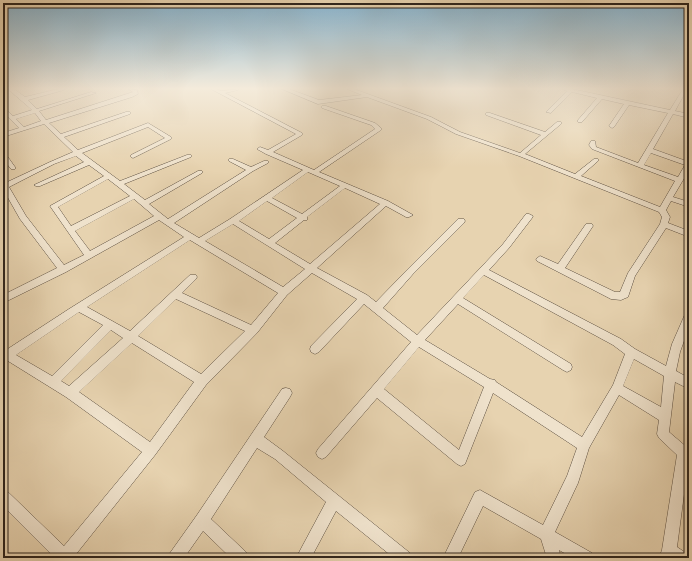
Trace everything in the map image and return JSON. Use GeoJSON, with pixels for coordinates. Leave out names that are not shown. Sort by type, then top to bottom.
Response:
{"type":"FeatureCollection","features":[{"type":"Feature","properties":{"kind":"street"},"geometry":{"type":"LineString","coordinates":[[9,115],[24,129]]}},
{"type":"Feature","properties":{"kind":"street"},"geometry":{"type":"LineString","coordinates":[[12,118],[22,115]]}},
{"type":"Feature","properties":{"kind":"street"},"geometry":{"type":"LineString","coordinates":[[39,115],[77,153],[109,176],[168,223],[190,238],[199,241],[284,292]]}},
{"type":"Feature","properties":{"kind":"street"},"geometry":{"type":"LineString","coordinates":[[3,135],[67,115]]}},
{"type":"Feature","properties":{"kind":"street"},"geometry":{"type":"LineString","coordinates":[[60,136],[122,115]]}},
{"type":"Feature","properties":{"kind":"street"},"geometry":{"type":"LineString","coordinates":[[168,223],[251,170],[300,134],[264,115]]}},
{"type":"Feature","properties":{"kind":"street"},"geometry":{"type":"LineString","coordinates":[[199,241],[379,129],[373,124],[348,115]]}},
{"type":"Feature","properties":{"kind":"street"},"geometry":{"type":"LineString","coordinates":[[421,115],[458,133],[521,155],[662,210],[666,217],[664,224],[631,275],[625,294],[621,296],[614,296],[540,259]]}},
{"type":"Feature","properties":{"kind":"street"},"geometry":{"type":"LineString","coordinates":[[491,115],[545,134]]}},
{"type":"Feature","properties":{"kind":"street"},"geometry":{"type":"LineString","coordinates":[[580,121],[585,115]]}},
{"type":"Feature","properties":{"kind":"street"},"geometry":{"type":"LineString","coordinates":[[612,126],[619,115]]}},
{"type":"Feature","properties":{"kind":"street"},"geometry":{"type":"LineString","coordinates":[[640,166],[671,115]]}},
{"type":"Feature","properties":{"kind":"street"},"geometry":{"type":"LineString","coordinates":[[677,115],[689,120]]}},
{"type":"Feature","properties":{"kind":"street"},"geometry":{"type":"LineString","coordinates":[[521,155],[559,123]]}},
{"type":"Feature","properties":{"kind":"street"},"geometry":{"type":"LineString","coordinates":[[63,270],[23,217],[4,187],[52,163],[148,125],[169,138],[133,156]]}},
{"type":"Feature","properties":{"kind":"street"},"geometry":{"type":"LineString","coordinates":[[593,142],[592,145],[594,148],[679,180]]}},
{"type":"Feature","properties":{"kind":"street"},"geometry":{"type":"LineString","coordinates":[[260,149],[267,158],[312,171],[409,214]]}},
{"type":"Feature","properties":{"kind":"street"},"geometry":{"type":"LineString","coordinates":[[649,150],[689,164],[662,210]]}},
{"type":"Feature","properties":{"kind":"street"},"geometry":{"type":"LineString","coordinates":[[3,154],[13,168]]}},
{"type":"Feature","properties":{"kind":"street"},"geometry":{"type":"LineString","coordinates":[[119,184],[190,156]]}},
{"type":"Feature","properties":{"kind":"street"},"geometry":{"type":"LineString","coordinates":[[231,160],[251,170]]}},
{"type":"Feature","properties":{"kind":"street"},"geometry":{"type":"LineString","coordinates":[[576,176],[596,160]]}},
{"type":"Feature","properties":{"kind":"street"},"geometry":{"type":"LineString","coordinates":[[38,185],[89,162]]}},
{"type":"Feature","properties":{"kind":"street"},"geometry":{"type":"LineString","coordinates":[[144,204],[200,172]]}},
{"type":"Feature","properties":{"kind":"street"},"geometry":{"type":"LineString","coordinates":[[89,256],[54,206],[109,176]]}},
{"type":"Feature","properties":{"kind":"street"},"geometry":{"type":"LineString","coordinates":[[270,242],[304,218],[344,186]]}},
{"type":"Feature","properties":{"kind":"street"},"geometry":{"type":"LineString","coordinates":[[70,230],[135,196]]}},
{"type":"Feature","properties":{"kind":"street"},"geometry":{"type":"LineString","coordinates":[[266,198],[304,218]]}},
{"type":"Feature","properties":{"kind":"street"},"geometry":{"type":"LineString","coordinates":[[669,198],[689,206]]}},
{"type":"Feature","properties":{"kind":"street"},"geometry":{"type":"LineString","coordinates":[[3,497],[65,558],[151,452],[202,381],[252,330],[284,292],[386,203]]}},
{"type":"Feature","properties":{"kind":"street"},"geometry":{"type":"LineString","coordinates":[[3,299],[63,270],[160,216]]}},
{"type":"Feature","properties":{"kind":"street"},"geometry":{"type":"LineString","coordinates":[[322,453],[418,340],[506,246],[529,216]]}},
{"type":"Feature","properties":{"kind":"street"},"geometry":{"type":"LineString","coordinates":[[233,221],[270,242],[312,269],[364,298],[418,340],[491,384],[554,427],[584,445]]}},
{"type":"Feature","properties":{"kind":"street"},"geometry":{"type":"LineString","coordinates":[[377,308],[410,272],[461,221]]}},
{"type":"Feature","properties":{"kind":"street"},"geometry":{"type":"LineString","coordinates":[[664,224],[689,234]]}},
{"type":"Feature","properties":{"kind":"street"},"geometry":{"type":"LineString","coordinates":[[560,269],[589,226]]}},
{"type":"Feature","properties":{"kind":"street"},"geometry":{"type":"LineString","coordinates":[[151,452],[70,393],[53,382],[5,357],[190,238]]}},
{"type":"Feature","properties":{"kind":"street"},"geometry":{"type":"LineString","coordinates":[[483,271],[617,342],[689,384]]}},
{"type":"Feature","properties":{"kind":"street"},"geometry":{"type":"LineString","coordinates":[[70,393],[193,277]]}},
{"type":"Feature","properties":{"kind":"street"},"geometry":{"type":"LineString","coordinates":[[175,294],[252,330]]}},
{"type":"Feature","properties":{"kind":"street"},"geometry":{"type":"LineString","coordinates":[[315,349],[364,298]]}},
{"type":"Feature","properties":{"kind":"street"},"geometry":{"type":"LineString","coordinates":[[457,299],[567,367]]}},
{"type":"Feature","properties":{"kind":"street"},"geometry":{"type":"LineString","coordinates":[[80,308],[110,324],[130,338],[202,381]]}},
{"type":"Feature","properties":{"kind":"street"},"geometry":{"type":"LineString","coordinates":[[672,555],[686,456],[663,434],[670,374],[685,338],[689,315]]}},
{"type":"Feature","properties":{"kind":"street"},"geometry":{"type":"LineString","coordinates":[[53,382],[110,324]]}},
{"type":"Feature","properties":{"kind":"street"},"geometry":{"type":"LineString","coordinates":[[554,558],[546,534],[573,478],[584,445],[617,388],[632,352]]}},
{"type":"Feature","properties":{"kind":"street"},"geometry":{"type":"LineString","coordinates":[[376,390],[461,460],[491,384]]}},
{"type":"Feature","properties":{"kind":"street"},"geometry":{"type":"LineString","coordinates":[[617,388],[666,417]]}},
{"type":"Feature","properties":{"kind":"street"},"geometry":{"type":"LineString","coordinates":[[175,558],[286,393]]}},
{"type":"Feature","properties":{"kind":"street"},"geometry":{"type":"LineString","coordinates":[[255,439],[279,456],[405,558]]}},
{"type":"Feature","properties":{"kind":"street"},"geometry":{"type":"LineString","coordinates":[[450,558],[480,497],[587,558]]}},
{"type":"Feature","properties":{"kind":"street"},"geometry":{"type":"LineString","coordinates":[[303,558],[334,501]]}},
{"type":"Feature","properties":{"kind":"street"},"geometry":{"type":"LineString","coordinates":[[202,520],[242,558]]}}]}
